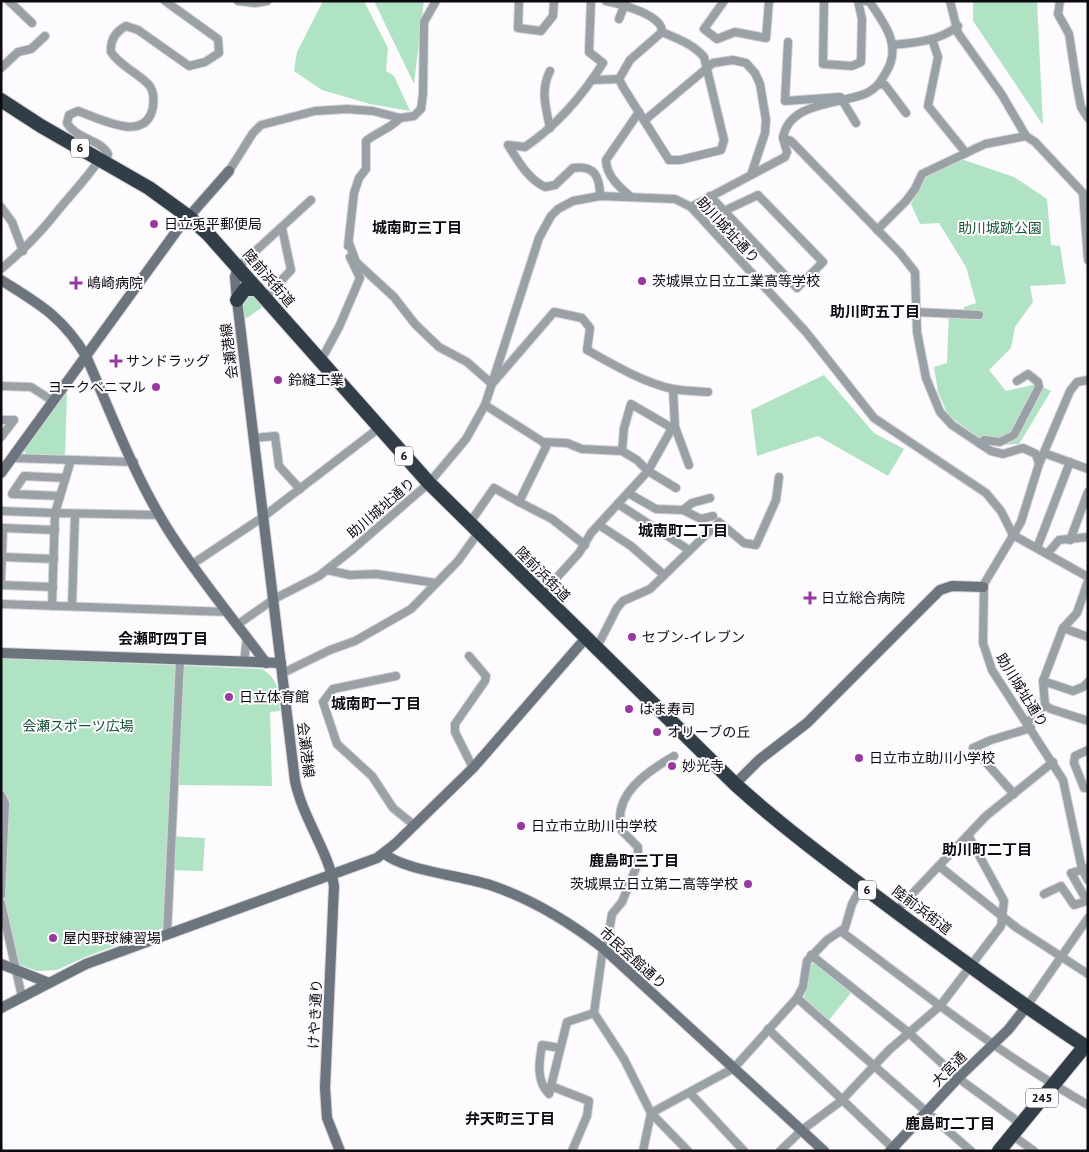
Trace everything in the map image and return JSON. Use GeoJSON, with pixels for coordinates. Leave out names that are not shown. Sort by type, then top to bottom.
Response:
{"type":"FeatureCollection","features":[{"type":"Feature","properties":{"kind":"highway","name":"陸前浜街道"},"geometry":{"type":"LineString","coordinates":[[2,102],[149,188],[189,217],[238,267],[320,362],[429,483],[735,784],[774,818],[971,967],[1026,1006],[1087,1045]]}},
{"type":"Feature","properties":{"kind":"highway"},"geometry":{"type":"LineString","coordinates":[[237,300],[245,289],[261,294]]}},
{"type":"Feature","properties":{"kind":"highway","name":"245"},"geometry":{"type":"LineString","coordinates":[[999,1151],[1087,1045]]}},
{"type":"Feature","properties":{"kind":"street"},"geometry":{"type":"LineString","coordinates":[[9,1],[32,24]]}},
{"type":"Feature","properties":{"kind":"street"},"geometry":{"type":"LineString","coordinates":[[1,269],[44,230],[61,207],[103,162],[108,154],[105,149],[79,134],[67,123],[69,115],[78,111],[126,128],[135,128],[142,125],[152,112],[154,99],[149,85],[122,64],[111,52],[112,40],[119,29],[126,26],[138,30],[188,66],[205,62],[219,53],[218,39],[165,1]]}},
{"type":"Feature","properties":{"kind":"street"},"geometry":{"type":"LineString","coordinates":[[238,1],[267,2]]}},
{"type":"Feature","properties":{"kind":"street"},"geometry":{"type":"LineString","coordinates":[[1,473],[189,217],[228,171],[253,133],[261,125],[315,111],[347,109],[373,111],[400,118],[414,116],[421,109],[424,22],[436,1]]}},
{"type":"Feature","properties":{"kind":"street"},"geometry":{"type":"LineString","coordinates":[[519,1],[518,28],[541,31],[553,16],[554,1]]}},
{"type":"Feature","properties":{"kind":"street"},"geometry":{"type":"LineString","coordinates":[[591,1],[589,52],[603,63],[593,80],[550,128],[525,147],[508,145],[522,167],[538,184],[545,187],[555,185],[573,168],[586,167],[594,171],[598,177],[600,196]]}},
{"type":"Feature","properties":{"kind":"street"},"geometry":{"type":"LineString","coordinates":[[606,1],[625,3],[659,21],[662,32]]}},
{"type":"Feature","properties":{"kind":"street"},"geometry":{"type":"LineString","coordinates":[[724,1],[704,29],[717,39],[735,32],[766,38],[769,1]]}},
{"type":"Feature","properties":{"kind":"street"},"geometry":{"type":"LineString","coordinates":[[824,1],[823,64],[852,66],[860,62],[862,19],[858,1]]}},
{"type":"Feature","properties":{"kind":"street"},"geometry":{"type":"LineString","coordinates":[[691,207],[785,157],[787,152],[783,138],[790,121],[801,112],[868,93],[879,84],[891,66],[893,53],[890,31],[869,1],[865,1]]}},
{"type":"Feature","properties":{"kind":"street"},"geometry":{"type":"LineString","coordinates":[[950,1],[958,26],[958,33],[1002,95],[1026,136],[1035,142],[1083,193],[1088,260]]}},
{"type":"Feature","properties":{"kind":"street"},"geometry":{"type":"LineString","coordinates":[[1060,1],[1058,14],[1069,34],[1081,107],[1088,118]]}},
{"type":"Feature","properties":{"kind":"street"},"geometry":{"type":"LineString","coordinates":[[619,19],[625,3]]}},
{"type":"Feature","properties":{"kind":"street"},"geometry":{"type":"LineString","coordinates":[[892,45],[932,39],[952,31],[958,26]]}},
{"type":"Feature","properties":{"kind":"street"},"geometry":{"type":"LineString","coordinates":[[620,79],[630,60],[662,32]]}},
{"type":"Feature","properties":{"kind":"street"},"geometry":{"type":"LineString","coordinates":[[620,79],[669,160],[680,160],[722,150],[724,140],[708,67],[704,57],[698,50],[662,32]]}},
{"type":"Feature","properties":{"kind":"street"},"geometry":{"type":"LineString","coordinates":[[1,68],[18,52],[31,49],[45,36]]}},
{"type":"Feature","properties":{"kind":"street"},"geometry":{"type":"LineString","coordinates":[[932,39],[938,57],[928,106],[966,154]]}},
{"type":"Feature","properties":{"kind":"street"},"geometry":{"type":"LineString","coordinates":[[788,42],[785,101],[840,97],[856,123]]}},
{"type":"Feature","properties":{"kind":"street"},"geometry":{"type":"LineString","coordinates":[[645,120],[717,61],[740,60],[751,67],[760,84],[766,126],[751,175]]}},
{"type":"Feature","properties":{"kind":"street"},"geometry":{"type":"LineString","coordinates":[[550,71],[544,82],[544,100],[550,128]]}},
{"type":"Feature","properties":{"kind":"street"},"geometry":{"type":"LineString","coordinates":[[593,80],[620,79]]}},
{"type":"Feature","properties":{"kind":"street"},"geometry":{"type":"LineString","coordinates":[[879,84],[886,85],[906,113]]}},
{"type":"Feature","properties":{"kind":"street"},"geometry":{"type":"LineString","coordinates":[[630,196],[616,184],[606,165],[606,160],[639,112]]}},
{"type":"Feature","properties":{"kind":"street"},"geometry":{"type":"LineString","coordinates":[[320,362],[339,328],[360,278],[351,261],[349,243],[354,193],[359,178],[366,169],[366,142],[374,134],[393,126],[400,118]]}},
{"type":"Feature","properties":{"kind":"street"},"geometry":{"type":"LineString","coordinates":[[877,230],[915,189],[922,174],[984,144],[1026,136]]}},
{"type":"Feature","properties":{"kind":"street"},"geometry":{"type":"LineString","coordinates":[[783,138],[797,145],[915,272],[917,332],[932,396],[940,412],[952,425],[998,454],[1028,449],[1036,454],[1039,464]]}},
{"type":"Feature","properties":{"kind":"street"},"geometry":{"type":"LineString","coordinates":[[710,196],[724,211],[797,288],[823,262],[758,195],[724,211]]}},
{"type":"Feature","properties":{"kind":"street","name":"助川城址通り"},"geometry":{"type":"LineString","coordinates":[[237,624],[274,599],[327,570],[429,483],[466,439],[485,405],[532,258],[545,225],[551,216],[565,204],[600,196],[675,199],[691,207],[806,332],[874,418],[986,493],[1001,511],[1013,535],[983,587],[982,629],[985,652],[992,670],[1053,762],[1066,789],[1088,880]]}},
{"type":"Feature","properties":{"kind":"street"},"geometry":{"type":"LineString","coordinates":[[238,267],[311,200]]}},
{"type":"Feature","properties":{"kind":"street"},"geometry":{"type":"LineString","coordinates":[[1,207],[12,222],[23,251]]}},
{"type":"Feature","properties":{"kind":"street"},"geometry":{"type":"LineString","coordinates":[[261,294],[291,270],[282,228]]}},
{"type":"Feature","properties":{"kind":"street"},"geometry":{"type":"LineString","coordinates":[[349,243],[356,262],[394,297],[415,324],[438,347],[467,362],[492,384],[554,312],[582,318],[590,328],[587,350],[638,378],[674,389],[708,392]]}},
{"type":"Feature","properties":{"kind":"street","name":"会瀬港線"},"geometry":{"type":"LineString","coordinates":[[238,267],[235,277],[237,300],[298,796],[305,816],[333,875]]}},
{"type":"Feature","properties":{"kind":"street"},"geometry":{"type":"LineString","coordinates":[[1,280],[60,321],[74,336],[86,356],[160,516],[191,565],[266,662]]}},
{"type":"Feature","properties":{"kind":"street"},"geometry":{"type":"LineString","coordinates":[[916,312],[979,315]]}},
{"type":"Feature","properties":{"kind":"street"},"geometry":{"type":"LineString","coordinates":[[980,444],[984,440],[1003,441],[1018,430],[1039,387],[1038,382],[1028,374],[1017,382]]}},
{"type":"Feature","properties":{"kind":"street"},"geometry":{"type":"LineString","coordinates":[[1088,380],[1078,382],[1070,391],[1039,464],[1023,517],[1013,535],[1088,577]]}},
{"type":"Feature","properties":{"kind":"street"},"geometry":{"type":"LineString","coordinates":[[1,386],[31,387],[53,401]]}},
{"type":"Feature","properties":{"kind":"street"},"geometry":{"type":"LineString","coordinates":[[674,389],[674,429],[689,465]]}},
{"type":"Feature","properties":{"kind":"street"},"geometry":{"type":"LineString","coordinates":[[622,451],[624,428],[631,404],[674,429]]}},
{"type":"Feature","properties":{"kind":"street"},"geometry":{"type":"LineString","coordinates":[[485,405],[543,442],[546,447],[519,502]]}},
{"type":"Feature","properties":{"kind":"street"},"geometry":{"type":"LineString","coordinates":[[1,420],[14,420],[1,437]]}},
{"type":"Feature","properties":{"kind":"street"},"geometry":{"type":"LineString","coordinates":[[191,565],[263,517],[379,428]]}},
{"type":"Feature","properties":{"kind":"street"},"geometry":{"type":"LineString","coordinates":[[541,595],[579,554],[584,544],[599,525],[648,471],[674,429]]}},
{"type":"Feature","properties":{"kind":"street"},"geometry":{"type":"LineString","coordinates":[[254,438],[275,436],[280,466],[300,489]]}},
{"type":"Feature","properties":{"kind":"street"},"geometry":{"type":"LineString","coordinates":[[543,442],[567,443],[582,449],[622,451],[637,460],[648,471],[676,488]]}},
{"type":"Feature","properties":{"kind":"street"},"geometry":{"type":"LineString","coordinates":[[1044,453],[1088,469]]}},
{"type":"Feature","properties":{"kind":"street"},"geometry":{"type":"LineString","coordinates":[[12,458],[134,462]]}},
{"type":"Feature","properties":{"kind":"street"},"geometry":{"type":"LineString","coordinates":[[52,606],[55,513],[71,460]]}},
{"type":"Feature","properties":{"kind":"street"},"geometry":{"type":"LineString","coordinates":[[1037,548],[1070,462]]}},
{"type":"Feature","properties":{"kind":"street"},"geometry":{"type":"LineString","coordinates":[[60,496],[12,494],[24,476],[65,478]]}},
{"type":"Feature","properties":{"kind":"street"},"geometry":{"type":"LineString","coordinates":[[596,649],[617,608],[623,601],[650,589],[719,522],[744,543],[756,544],[776,500],[779,477]]}},
{"type":"Feature","properties":{"kind":"street"},"geometry":{"type":"LineString","coordinates":[[1,653],[266,662],[282,668],[355,641],[411,609],[458,561],[494,488],[552,519],[584,544]]}},
{"type":"Feature","properties":{"kind":"street"},"geometry":{"type":"LineString","coordinates":[[1070,540],[1088,492]]}},
{"type":"Feature","properties":{"kind":"street"},"geometry":{"type":"LineString","coordinates":[[628,494],[656,509],[682,510],[701,519],[713,516]]}},
{"type":"Feature","properties":{"kind":"street"},"geometry":{"type":"LineString","coordinates":[[682,510],[692,503],[710,498]]}},
{"type":"Feature","properties":{"kind":"street"},"geometry":{"type":"LineString","coordinates":[[618,504],[689,550]]}},
{"type":"Feature","properties":{"kind":"street"},"geometry":{"type":"LineString","coordinates":[[1,511],[160,516]]}},
{"type":"Feature","properties":{"kind":"street"},"geometry":{"type":"LineString","coordinates":[[72,606],[75,514]]}},
{"type":"Feature","properties":{"kind":"street"},"geometry":{"type":"LineString","coordinates":[[599,525],[631,546],[664,575]]}},
{"type":"Feature","properties":{"kind":"street"},"geometry":{"type":"LineString","coordinates":[[1,580],[3,528],[55,530]]}},
{"type":"Feature","properties":{"kind":"street"},"geometry":{"type":"LineString","coordinates":[[1048,554],[1059,540],[1088,538]]}},
{"type":"Feature","properties":{"kind":"street"},"geometry":{"type":"LineString","coordinates":[[2,557],[54,559]]}},
{"type":"Feature","properties":{"kind":"street"},"geometry":{"type":"LineString","coordinates":[[327,570],[350,575],[376,574],[436,583]]}},
{"type":"Feature","properties":{"kind":"street"},"geometry":{"type":"LineString","coordinates":[[1088,582],[1077,613],[1063,628],[1043,681],[1046,705],[1051,709],[1088,721]]}},
{"type":"Feature","properties":{"kind":"street"},"geometry":{"type":"LineString","coordinates":[[1,585],[52,587]]}},
{"type":"Feature","properties":{"kind":"street"},"geometry":{"type":"LineString","coordinates":[[735,784],[766,753],[807,723],[940,590],[952,586],[983,587]]}},
{"type":"Feature","properties":{"kind":"street"},"geometry":{"type":"LineString","coordinates":[[1,604],[228,612]]}},
{"type":"Feature","properties":{"kind":"street"},"geometry":{"type":"LineString","coordinates":[[1063,628],[1088,637]]}},
{"type":"Feature","properties":{"kind":"street"},"geometry":{"type":"LineString","coordinates":[[244,662],[247,637]]}},
{"type":"Feature","properties":{"kind":"street"},"geometry":{"type":"LineString","coordinates":[[1,1008],[86,964],[369,862],[384,853],[473,768],[585,638]]}},
{"type":"Feature","properties":{"kind":"street"},"geometry":{"type":"LineString","coordinates":[[470,656],[486,676],[455,724],[455,732],[473,768]]}},
{"type":"Feature","properties":{"kind":"street"},"geometry":{"type":"LineString","coordinates":[[167,935],[180,660]]}},
{"type":"Feature","properties":{"kind":"street"},"geometry":{"type":"LineString","coordinates":[[396,676],[334,689],[324,702],[337,744],[372,776],[393,808],[414,825]]}},
{"type":"Feature","properties":{"kind":"street"},"geometry":{"type":"LineString","coordinates":[[1043,681],[1073,691],[1084,687],[1088,682]]}},
{"type":"Feature","properties":{"kind":"street"},"geometry":{"type":"LineString","coordinates":[[1014,794],[973,748],[1029,725],[1046,705]]}},
{"type":"Feature","properties":{"kind":"street"},"geometry":{"type":"LineString","coordinates":[[1088,750],[1075,756],[1074,763],[1084,788],[1088,788]]}},
{"type":"Feature","properties":{"kind":"street"},"geometry":{"type":"LineString","coordinates":[[674,756],[644,776],[627,794],[621,811],[620,825],[622,831],[638,847],[638,863],[622,902],[612,914],[607,943],[603,948],[594,1013],[624,1060],[651,1113],[688,1151]]}},
{"type":"Feature","properties":{"kind":"street"},"geometry":{"type":"LineString","coordinates":[[896,911],[986,816],[1053,762]]}},
{"type":"Feature","properties":{"kind":"street"},"geometry":{"type":"LineString","coordinates":[[1,795],[5,803],[1,896]]}},
{"type":"Feature","properties":{"kind":"street"},"geometry":{"type":"LineString","coordinates":[[780,1151],[802,1130],[841,1101],[873,1066],[940,1006],[1001,926],[1004,901],[968,836]]}},
{"type":"Feature","properties":{"kind":"street","name":"市民会館通り"},"geometry":{"type":"LineString","coordinates":[[384,853],[397,862],[466,878],[511,893],[556,914],[603,948],[824,1151]]}},
{"type":"Feature","properties":{"kind":"street"},"geometry":{"type":"LineString","coordinates":[[939,866],[1003,918],[1088,974]]}},
{"type":"Feature","properties":{"kind":"street"},"geometry":{"type":"LineString","coordinates":[[1044,894],[1061,886],[1074,905],[1087,901],[1071,873],[1085,868]]}},
{"type":"Feature","properties":{"kind":"street","name":"けやき通り"},"geometry":{"type":"LineString","coordinates":[[333,875],[334,898],[325,1088],[327,1118],[340,1151]]}},
{"type":"Feature","properties":{"kind":"street"},"geometry":{"type":"LineString","coordinates":[[651,1113],[734,1068],[797,998],[803,987],[807,961],[828,940],[842,932],[848,922],[855,896],[862,886]]}},
{"type":"Feature","properties":{"kind":"street"},"geometry":{"type":"LineString","coordinates":[[1,903],[22,997]]}},
{"type":"Feature","properties":{"kind":"street"},"geometry":{"type":"LineString","coordinates":[[1026,1006],[1088,918]]}},
{"type":"Feature","properties":{"kind":"street"},"geometry":{"type":"LineString","coordinates":[[842,932],[940,1006],[1053,1085],[1088,1105]]}},
{"type":"Feature","properties":{"kind":"street"},"geometry":{"type":"LineString","coordinates":[[811,956],[909,1033],[1017,1129],[1034,1151]]}},
{"type":"Feature","properties":{"kind":"street"},"geometry":{"type":"LineString","coordinates":[[1,964],[49,983]]}},
{"type":"Feature","properties":{"kind":"street"},"geometry":{"type":"LineString","coordinates":[[797,998],[925,1113],[971,1151]]}},
{"type":"Feature","properties":{"kind":"street","name":"大宮通"},"geometry":{"type":"LineString","coordinates":[[893,1150],[958,1078],[995,1044],[1026,1006]]}},
{"type":"Feature","properties":{"kind":"street"},"geometry":{"type":"LineString","coordinates":[[560,1048],[542,1045],[539,1067],[541,1081],[544,1089],[549,1094],[567,1022],[594,1013]]}},
{"type":"Feature","properties":{"kind":"street"},"geometry":{"type":"LineString","coordinates":[[768,1029],[893,1150]]}},
{"type":"Feature","properties":{"kind":"street"},"geometry":{"type":"LineString","coordinates":[[551,1086],[590,1101],[587,1116],[572,1151]]}},
{"type":"Feature","properties":{"kind":"street"},"geometry":{"type":"LineString","coordinates":[[690,1093],[744,1151]]}},
{"type":"Feature","properties":{"kind":"street"},"geometry":{"type":"LineString","coordinates":[[643,1151],[651,1113]]}},
{"type":"Feature","properties":{"kind":"green space"},"geometry":{"type":"Polygon","coordinates":[[[323,1],[364,1],[388,48],[386,71],[394,76],[410,111],[370,104],[322,90],[294,71],[297,52],[323,1]]]}},
{"type":"Feature","properties":{"kind":"green space"},"geometry":{"type":"Polygon","coordinates":[[[374,1],[424,1],[414,84],[374,1]]]}},
{"type":"Feature","properties":{"kind":"green space"},"geometry":{"type":"Polygon","coordinates":[[[973,1],[1037,1],[1043,125],[973,21],[973,1]]]}},
{"type":"Feature","properties":{"kind":"green space","name":"助川城跡公園"},"geometry":{"type":"Polygon","coordinates":[[[961,159],[1014,177],[1047,199],[1051,245],[1060,246],[1066,284],[1030,286],[1033,302],[1015,327],[1011,348],[989,370],[1006,391],[1037,384],[1051,391],[1019,444],[990,446],[948,415],[938,392],[934,367],[947,363],[949,311],[963,312],[964,307],[976,303],[966,267],[939,223],[920,224],[911,204],[927,176],[961,159]]]}},
{"type":"Feature","properties":{"kind":"green space"},"geometry":{"type":"Polygon","coordinates":[[[253,292],[264,306],[247,318],[242,316],[240,300],[253,292]]]}},
{"type":"Feature","properties":{"kind":"green space"},"geometry":{"type":"Polygon","coordinates":[[[824,375],[874,433],[904,449],[888,476],[818,436],[757,456],[751,410],[824,375]]]}},
{"type":"Feature","properties":{"kind":"green space"},"geometry":{"type":"Polygon","coordinates":[[[63,393],[67,393],[65,456],[27,454],[22,449],[63,393]]]}},
{"type":"Feature","properties":{"kind":"green space","name":"会瀬スポーツ広場"},"geometry":{"type":"Polygon","coordinates":[[[1,658],[262,669],[275,682],[278,692],[280,711],[270,712],[272,786],[172,785],[169,836],[205,838],[203,871],[166,870],[163,928],[85,957],[57,970],[37,971],[17,964],[3,901],[8,803],[1,787],[1,658]]]}},
{"type":"Feature","properties":{"kind":"green space"},"geometry":{"type":"Polygon","coordinates":[[[814,961],[851,993],[829,1020],[804,998],[808,973],[814,961]]]}},
{"type":"Feature","properties":{"kind":"place","name":"日立兎平郵便局"},"geometry":{"type":"Point","coordinates":[154,224]}},
{"type":"Feature","properties":{"kind":"place","name":"茨城県立日立工業高等学校"},"geometry":{"type":"Point","coordinates":[642,281]}},
{"type":"Feature","properties":{"kind":"place","name":"嶋崎病院"},"geometry":{"type":"Point","coordinates":[76,283]}},
{"type":"Feature","properties":{"kind":"place","name":"サンドラッグ"},"geometry":{"type":"Point","coordinates":[116,361]}},
{"type":"Feature","properties":{"kind":"place","name":"鈴縫工業"},"geometry":{"type":"Point","coordinates":[278,380]}},
{"type":"Feature","properties":{"kind":"place","name":"ヨークベニマル"},"geometry":{"type":"Point","coordinates":[156,387]}},
{"type":"Feature","properties":{"kind":"place","name":"日立総合病院"},"geometry":{"type":"Point","coordinates":[810,598]}},
{"type":"Feature","properties":{"kind":"place","name":"セブン-イレブン"},"geometry":{"type":"Point","coordinates":[632,637]}},
{"type":"Feature","properties":{"kind":"place","name":"日立体育館"},"geometry":{"type":"Point","coordinates":[229,697]}},
{"type":"Feature","properties":{"kind":"place","name":"はま寿司"},"geometry":{"type":"Point","coordinates":[629,709]}},
{"type":"Feature","properties":{"kind":"place","name":"オリーブの丘"},"geometry":{"type":"Point","coordinates":[657,732]}},
{"type":"Feature","properties":{"kind":"place","name":"日立市立助川小学校"},"geometry":{"type":"Point","coordinates":[859,758]}},
{"type":"Feature","properties":{"kind":"place","name":"妙光寺"},"geometry":{"type":"Point","coordinates":[672,766]}},
{"type":"Feature","properties":{"kind":"place","name":"日立市立助川中学校"},"geometry":{"type":"Point","coordinates":[521,826]}},
{"type":"Feature","properties":{"kind":"place","name":"茨城県立日立第二高等学校"},"geometry":{"type":"Point","coordinates":[748,884]}},
{"type":"Feature","properties":{"kind":"place","name":"屋内野球練習場"},"geometry":{"type":"Point","coordinates":[53,938]}},
{"type":"Feature","properties":{"kind":"district","name":"城南町三丁目"},"geometry":{"type":"Point","coordinates":[417,228]}},
{"type":"Feature","properties":{"kind":"district","name":"助川町五丁目"},"geometry":{"type":"Point","coordinates":[875,312]}},
{"type":"Feature","properties":{"kind":"district","name":"城南町二丁目"},"geometry":{"type":"Point","coordinates":[683,531]}},
{"type":"Feature","properties":{"kind":"district","name":"会瀬町四丁目"},"geometry":{"type":"Point","coordinates":[163,639]}},
{"type":"Feature","properties":{"kind":"district","name":"城南町一丁目"},"geometry":{"type":"Point","coordinates":[376,704]}},
{"type":"Feature","properties":{"kind":"district","name":"助川町二丁目"},"geometry":{"type":"Point","coordinates":[987,850]}},
{"type":"Feature","properties":{"kind":"district","name":"鹿島町三丁目"},"geometry":{"type":"Point","coordinates":[634,861]}},
{"type":"Feature","properties":{"kind":"district","name":"弁天町三丁目"},"geometry":{"type":"Point","coordinates":[510,1119]}},
{"type":"Feature","properties":{"kind":"district","name":"鹿島町二丁目"},"geometry":{"type":"Point","coordinates":[950,1124]}}]}
